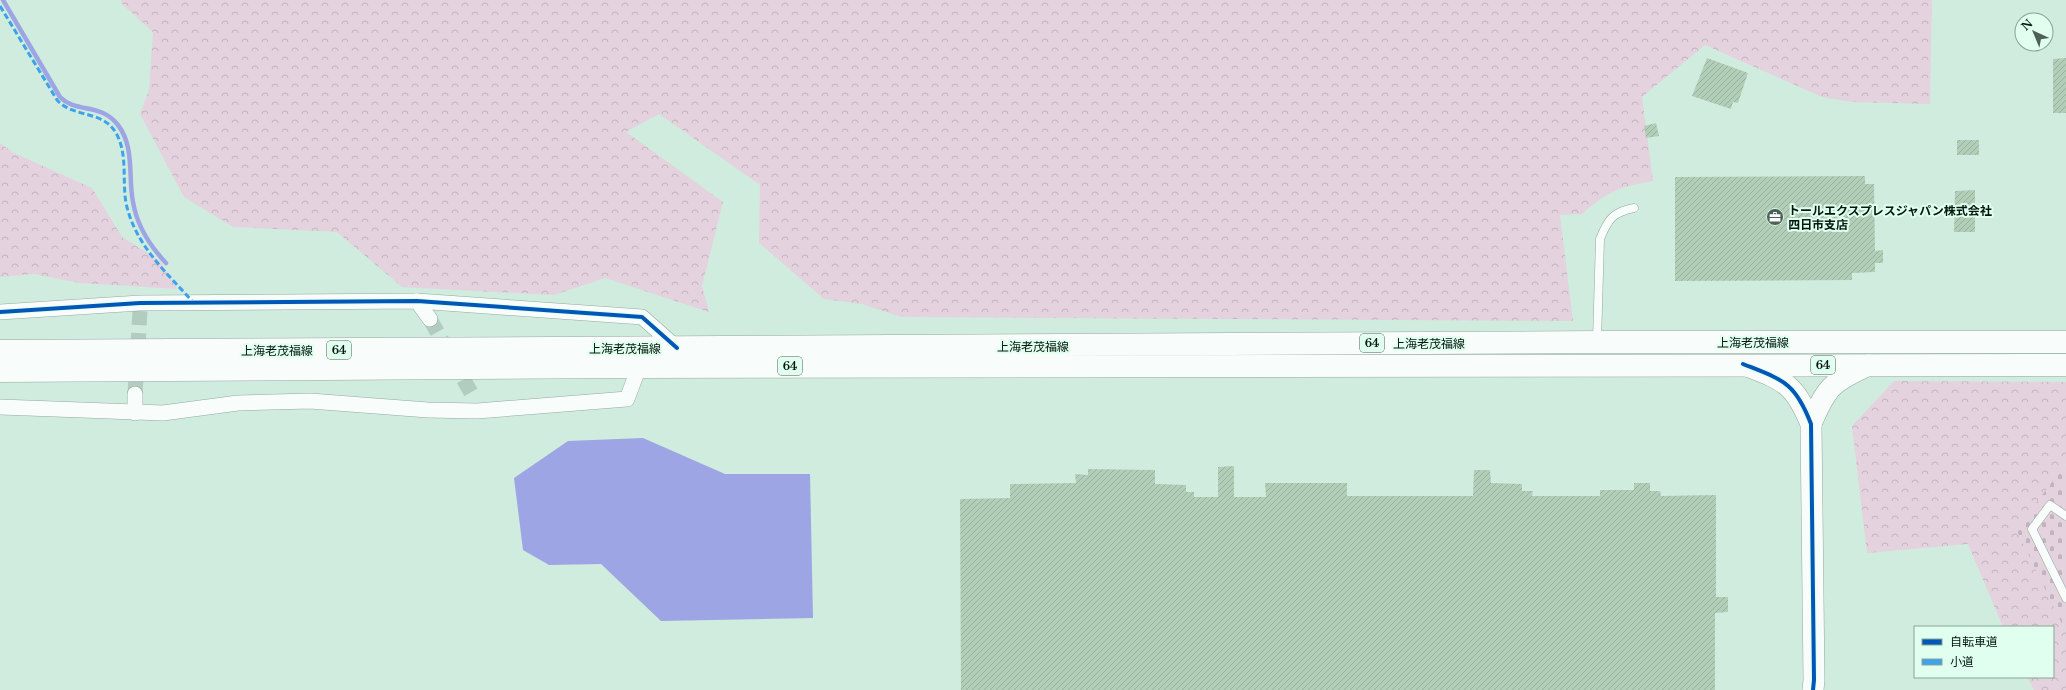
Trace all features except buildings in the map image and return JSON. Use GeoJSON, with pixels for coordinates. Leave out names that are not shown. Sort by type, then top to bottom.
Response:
{"type":"FeatureCollection","features":[{"type":"Feature","properties":{"kind":"main road","name":"上海老茂福線"},"geometry":{"type":"LineString","coordinates":[[0,351],[1597,342],[2066,342]]}},
{"type":"Feature","properties":{"kind":"main road","name":"上海老茂福線"},"geometry":{"type":"LineString","coordinates":[[0,371],[639,367],[1743,364],[2066,365]]}},
{"type":"Feature","properties":{"kind":"street"},"geometry":{"type":"LineString","coordinates":[[418,300],[430,319]]}},
{"type":"Feature","properties":{"kind":"street"},"geometry":{"type":"LineString","coordinates":[[0,312],[418,300],[642,317],[677,348]]}},
{"type":"Feature","properties":{"kind":"street"},"geometry":{"type":"LineString","coordinates":[[1743,364],[1781,380],[1791,387],[1799,397],[1811,424],[1813,690]]}},
{"type":"Feature","properties":{"kind":"street"},"geometry":{"type":"LineString","coordinates":[[1811,424],[1827,391],[1845,376],[1869,365]]}},
{"type":"Feature","properties":{"kind":"street","name":"上海老茂福線"},"geometry":{"type":"LineString","coordinates":[[0,407],[135,413],[163,412],[238,403],[310,401],[428,410],[475,404],[627,399],[639,367]]}},
{"type":"Feature","properties":{"kind":"street"},"geometry":{"type":"LineString","coordinates":[[135,394],[135,413]]}},
{"type":"Feature","properties":{"kind":"lane"},"geometry":{"type":"LineString","coordinates":[[1597,342],[1600,238],[1606,223],[1619,211],[1634,208]]}},
{"type":"Feature","properties":{"kind":"lane"},"geometry":{"type":"LineString","coordinates":[[2066,516],[2050,505],[2032,529],[2066,598]]}},
{"type":"Feature","properties":{"kind":"green space"},"geometry":{"type":"Polygon","coordinates":[[[121,0],[1932,0],[1930,104],[1852,102],[1822,97],[1705,45],[1642,97],[1653,181],[1631,185],[1614,191],[1599,200],[1582,214],[1560,215],[1573,321],[901,317],[862,304],[824,299],[759,243],[760,185],[659,114],[626,132],[723,202],[702,286],[709,312],[605,278],[554,295],[402,287],[337,232],[233,227],[184,197],[140,114],[149,90],[153,32],[122,4],[121,0]]]}},
{"type":"Feature","properties":{"kind":"green space"},"geometry":{"type":"Polygon","coordinates":[[[0,143],[12,152],[92,188],[122,237],[160,261],[177,289],[80,283],[34,274],[0,277],[0,143]]]}},
{"type":"Feature","properties":{"kind":"green space"},"geometry":{"type":"Polygon","coordinates":[[[1894,381],[2066,382],[2066,464],[2017,529],[2066,632],[2066,690],[2034,690],[2028,678],[2054,678],[2054,626],[2003,626],[1968,544],[1867,553],[1852,426],[1894,381]]]}},
{"type":"Feature","properties":{"kind":"green space"},"geometry":{"type":"Polygon","coordinates":[[[2066,464],[2066,632],[2016,529],[2066,464]]]}},
{"type":"Feature","properties":{"kind":"water"},"geometry":{"type":"Polygon","coordinates":[[[643,438],[725,474],[810,474],[813,618],[661,621],[601,564],[549,565],[523,550],[514,478],[568,441],[643,438]]]}},
{"type":"Feature","properties":{"kind":"waterway"},"geometry":{"type":"LineString","coordinates":[[3,0],[60,97],[74,105],[104,113],[118,125],[127,143],[129,153],[135,211],[145,235],[166,263]]}},
{"type":"Feature","properties":{"kind":"tunnel"},"geometry":{"type":"LineString","coordinates":[[135,394],[140,311]]}},
{"type":"Feature","properties":{"kind":"tunnel"},"geometry":{"type":"LineString","coordinates":[[430,319],[474,398]]}},
{"type":"Feature","properties":{"kind":"marked path"},"geometry":{"type":"LineString","coordinates":[[0,6],[57,100],[71,110],[96,117],[104,121],[116,133],[122,150],[126,203],[136,232],[162,269],[193,302]]}},
{"type":"Feature","properties":{"kind":"cycle path"},"geometry":{"type":"LineString","coordinates":[[0,312],[140,303],[417,301],[642,317],[677,348]]}},
{"type":"Feature","properties":{"kind":"cycle path"},"geometry":{"type":"LineString","coordinates":[[1743,364],[1768,374],[1786,384],[1799,399],[1811,424],[1813,690]]}},
{"type":"Feature","properties":{"kind":"place","name":"トールエクスプレスジャパン株式会社 四日市支店"},"geometry":{"type":"Point","coordinates":[1775,217]}}]}
